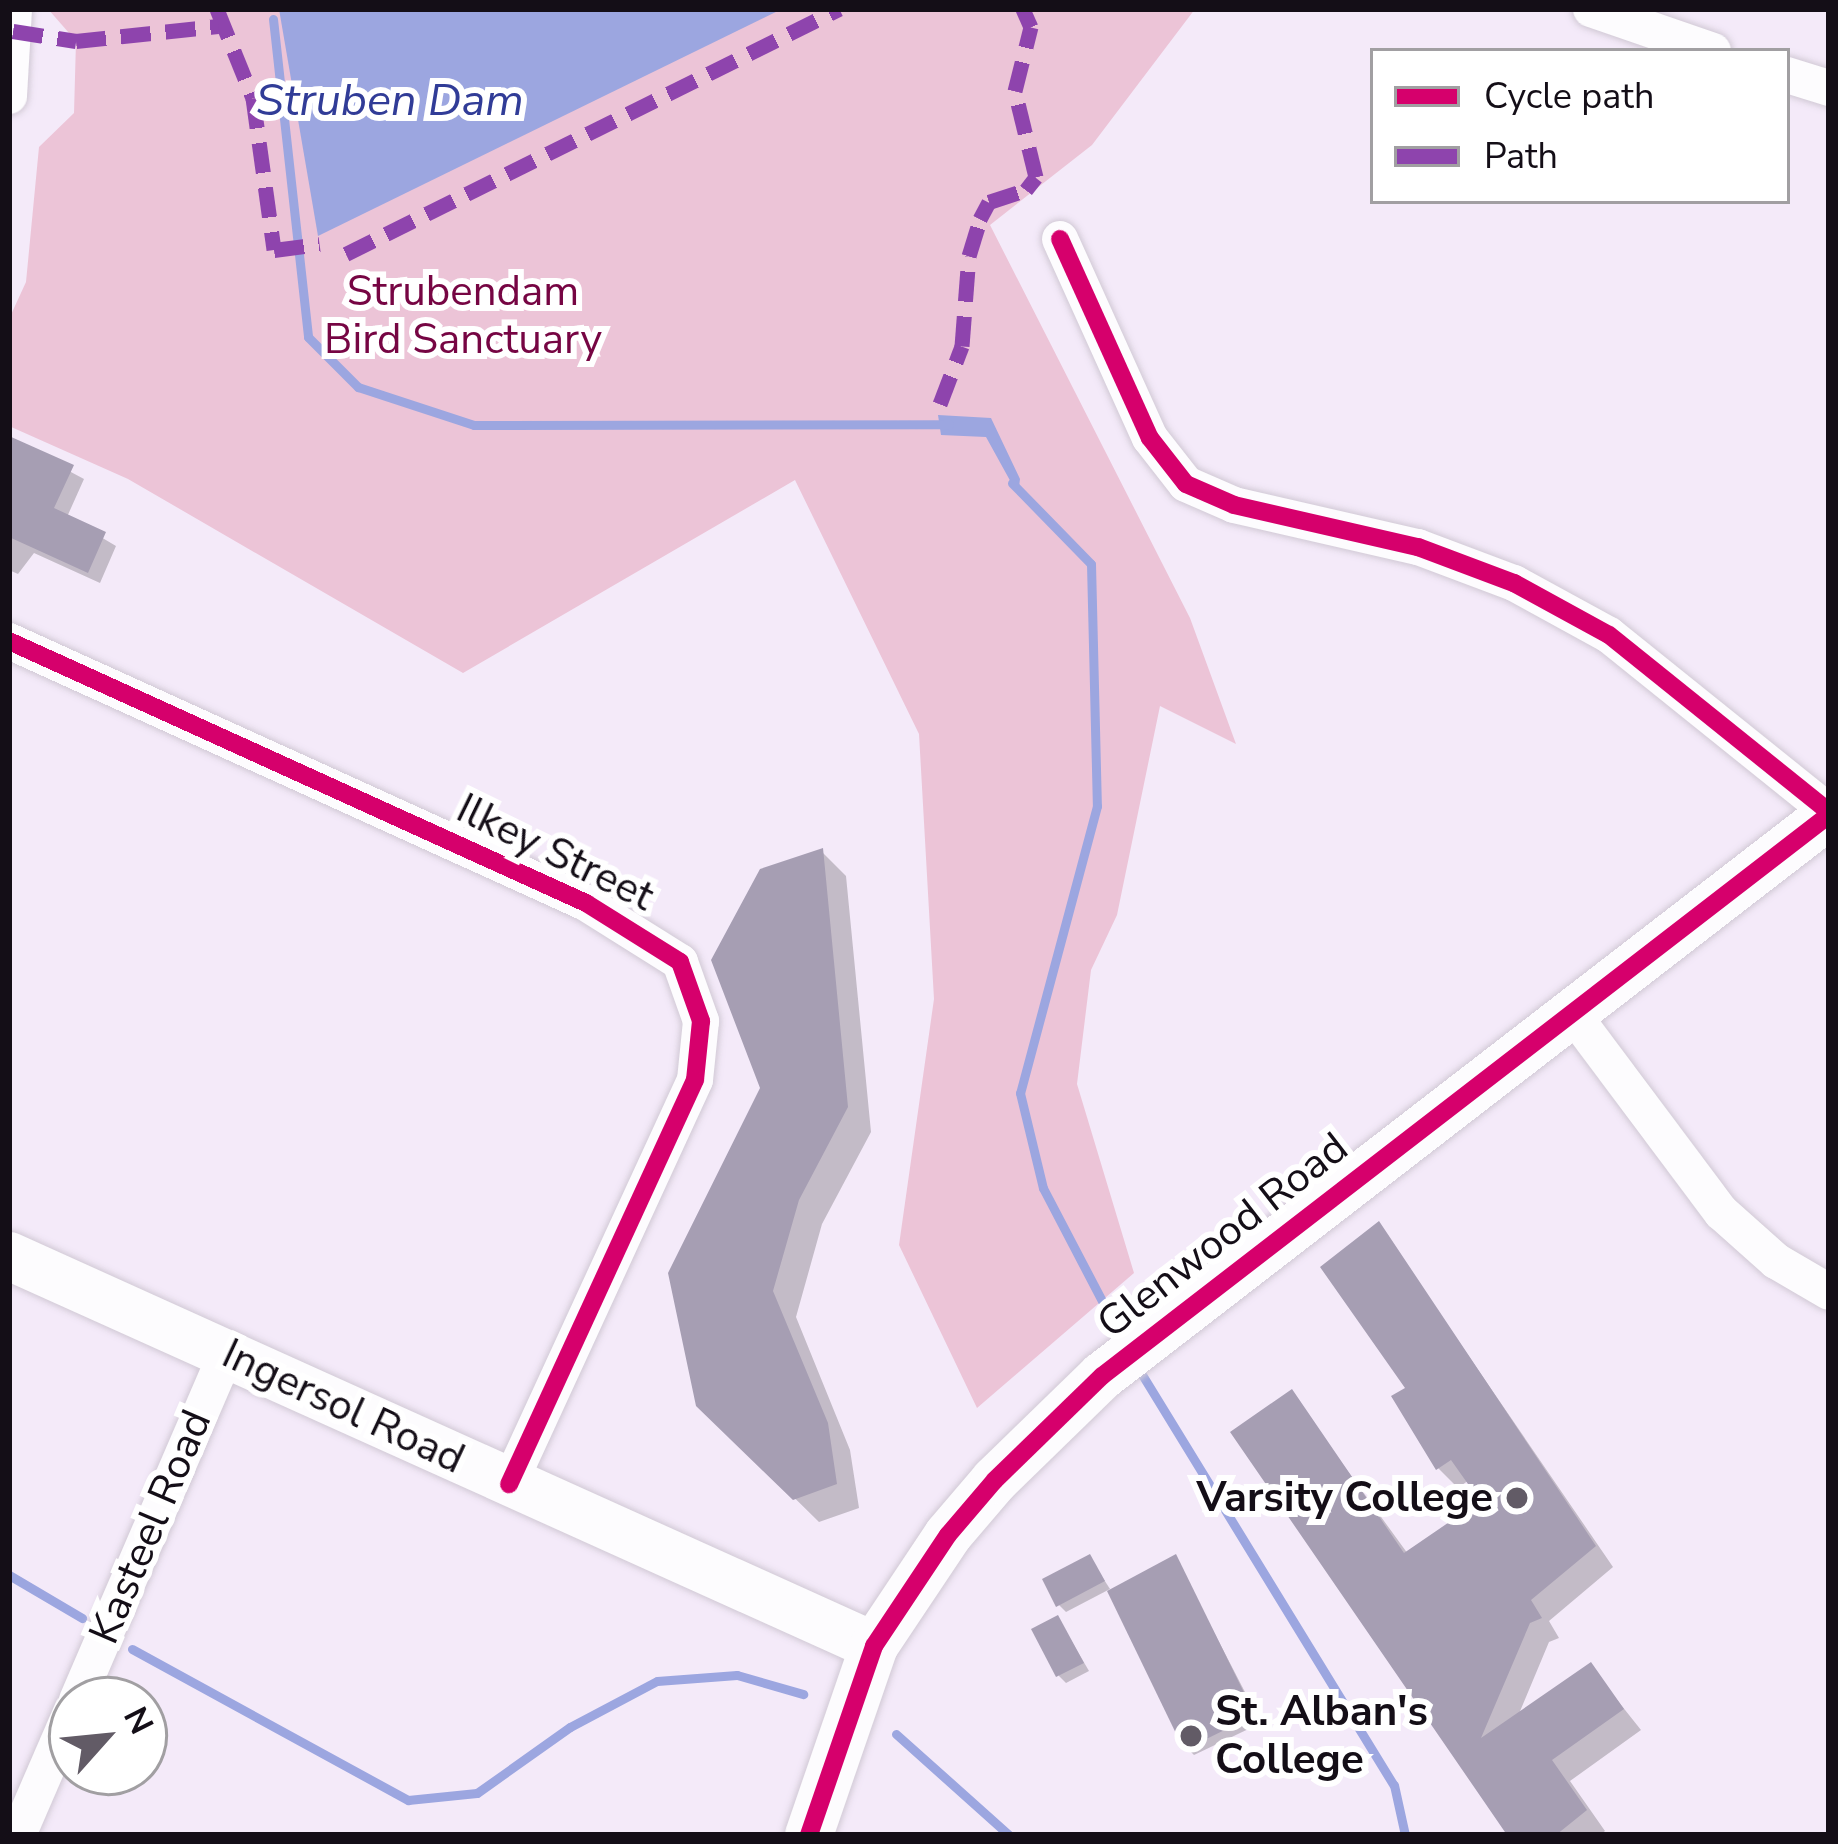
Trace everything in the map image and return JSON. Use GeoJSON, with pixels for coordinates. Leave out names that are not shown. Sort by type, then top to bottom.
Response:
{"type":"FeatureCollection","features":[{"type":"Feature","properties":{"kind":"street"},"geometry":{"type":"LineString","coordinates":[[9,96],[14,9]]}},
{"type":"Feature","properties":{"kind":"street"},"geometry":{"type":"LineString","coordinates":[[1591,9],[1704,48]]}},
{"type":"Feature","properties":{"kind":"street"},"geometry":{"type":"LineString","coordinates":[[1790,76],[1829,88]]}},
{"type":"Feature","properties":{"kind":"street"},"geometry":{"type":"LineString","coordinates":[[1060,239],[1150,437],[1186,484],[1234,505],[1406,543],[1514,583],[1609,635],[1829,814]]}},
{"type":"Feature","properties":{"kind":"street","name":"Ilkey Street"},"geometry":{"type":"LineString","coordinates":[[9,641],[586,903],[680,962],[701,1021],[695,1080],[509,1484]]}},
{"type":"Feature","properties":{"kind":"street","name":"Glenwood Road"},"geometry":{"type":"LineString","coordinates":[[809,1835],[874,1646],[948,1535],[1102,1376],[1829,814]]}},
{"type":"Feature","properties":{"kind":"street"},"geometry":{"type":"LineString","coordinates":[[1572,1013],[1721,1212],[1776,1261],[1829,1292]]}},
{"type":"Feature","properties":{"kind":"street","name":"Ingersol Road"},"geometry":{"type":"LineString","coordinates":[[9,1256],[874,1646]]}},
{"type":"Feature","properties":{"kind":"street","name":"Kasteel Road"},"geometry":{"type":"LineString","coordinates":[[86,1676],[226,1354]]}},
{"type":"Feature","properties":{"kind":"street"},"geometry":{"type":"LineString","coordinates":[[18,1835],[48,1766]]}},
{"type":"Feature","properties":{"kind":"green space","name":"Strubendam Bird Sanctuary"},"geometry":{"type":"Polygon","coordinates":[[[48,9],[1195,9],[1092,145],[990,225],[1190,618],[1236,744],[1160,706],[1117,915],[1091,970],[1077,1084],[1134,1273],[977,1408],[899,1245],[934,999],[919,734],[795,480],[463,673],[128,479],[9,426],[9,319],[26,282],[39,147],[74,113],[76,41],[48,9]]]}},
{"type":"Feature","properties":{"kind":"water","name":"Struben Dam"},"geometry":{"type":"Polygon","coordinates":[[[279,9],[782,9],[318,236],[279,9]]]}},
{"type":"Feature","properties":{"kind":"water"},"geometry":{"type":"Polygon","coordinates":[[[938,415],[991,418],[1020,479],[1018,495],[986,437],[941,435],[938,415]]]}},
{"type":"Feature","properties":{"kind":"building"},"geometry":{"type":"Polygon","coordinates":[[[9,436],[74,465],[54,508],[106,532],[88,573],[9,537],[9,436]]]}},
{"type":"Feature","properties":{"kind":"building"},"geometry":{"type":"Polygon","coordinates":[[[823,848],[848,1107],[799,1200],[773,1291],[828,1423],[837,1484],[793,1500],[696,1406],[668,1273],[760,1088],[711,960],[760,869],[823,848]]]}},
{"type":"Feature","properties":{"kind":"building"},"geometry":{"type":"Polygon","coordinates":[[[1379,1221],[1596,1546],[1531,1600],[1542,1618],[1530,1623],[1481,1738],[1591,1662],[1624,1709],[1552,1760],[1587,1810],[1556,1835],[1507,1835],[1230,1432],[1292,1389],[1404,1553],[1480,1501],[1451,1460],[1436,1470],[1391,1396],[1405,1388],[1320,1267],[1379,1221]]]}},
{"type":"Feature","properties":{"kind":"building"},"geometry":{"type":"Polygon","coordinates":[[[1090,1554],[1105,1581],[1056,1607],[1042,1579],[1090,1554]]]}},
{"type":"Feature","properties":{"kind":"building"},"geometry":{"type":"Polygon","coordinates":[[[1176,1554],[1255,1715],[1184,1750],[1107,1591],[1176,1554]]]}},
{"type":"Feature","properties":{"kind":"building"},"geometry":{"type":"Polygon","coordinates":[[[1058,1615],[1084,1663],[1056,1677],[1031,1629],[1058,1615]]]}},
{"type":"Feature","properties":{"kind":"waterway"},"geometry":{"type":"LineString","coordinates":[[273,19],[308,337],[358,387],[474,425],[949,424]]}},
{"type":"Feature","properties":{"kind":"waterway"},"geometry":{"type":"LineString","coordinates":[[1012,483],[1091,564],[1097,806],[1020,1093],[1043,1188],[1124,1343]]}},
{"type":"Feature","properties":{"kind":"waterway"},"geometry":{"type":"LineString","coordinates":[[1138,1368],[1394,1785],[1405,1835]]}},
{"type":"Feature","properties":{"kind":"waterway"},"geometry":{"type":"LineString","coordinates":[[9,1575],[82,1618]]}},
{"type":"Feature","properties":{"kind":"waterway"},"geometry":{"type":"LineString","coordinates":[[132,1649],[408,1800],[477,1793],[570,1727],[657,1681],[737,1675],[803,1694]]}},
{"type":"Feature","properties":{"kind":"waterway"},"geometry":{"type":"LineString","coordinates":[[896,1734],[1009,1835]]}},
{"type":"Feature","properties":{"kind":"marked path"},"geometry":{"type":"LineString","coordinates":[[217,9],[253,98],[274,250],[320,244]]}},
{"type":"Feature","properties":{"kind":"marked path"},"geometry":{"type":"LineString","coordinates":[[346,254],[839,9]]}},
{"type":"Feature","properties":{"kind":"marked path"},"geometry":{"type":"LineString","coordinates":[[940,404],[962,346],[969,256],[980,219],[989,202],[1026,190],[1036,177],[1015,91],[1031,27],[1023,9]]}},
{"type":"Feature","properties":{"kind":"marked path"},"geometry":{"type":"LineString","coordinates":[[13,31],[76,41],[218,26]]}},
{"type":"Feature","properties":{"kind":"cycle path"},"geometry":{"type":"LineString","coordinates":[[1060,239],[1150,438],[1186,484],[1234,505],[1418,547],[1514,583],[1609,635],[1829,812]]}},
{"type":"Feature","properties":{"kind":"cycle path"},"geometry":{"type":"LineString","coordinates":[[9,641],[586,903],[680,962],[701,1021],[695,1080],[509,1484]]}},
{"type":"Feature","properties":{"kind":"cycle path"},"geometry":{"type":"LineString","coordinates":[[809,1835],[874,1646],[948,1535],[995,1480],[1102,1376],[1829,815]]}},
{"type":"Feature","properties":{"kind":"place","name":"Varsity College"},"geometry":{"type":"Point","coordinates":[1517,1498]}},
{"type":"Feature","properties":{"kind":"place","name":"St. Alban's College"},"geometry":{"type":"Point","coordinates":[1191,1736]}}]}
